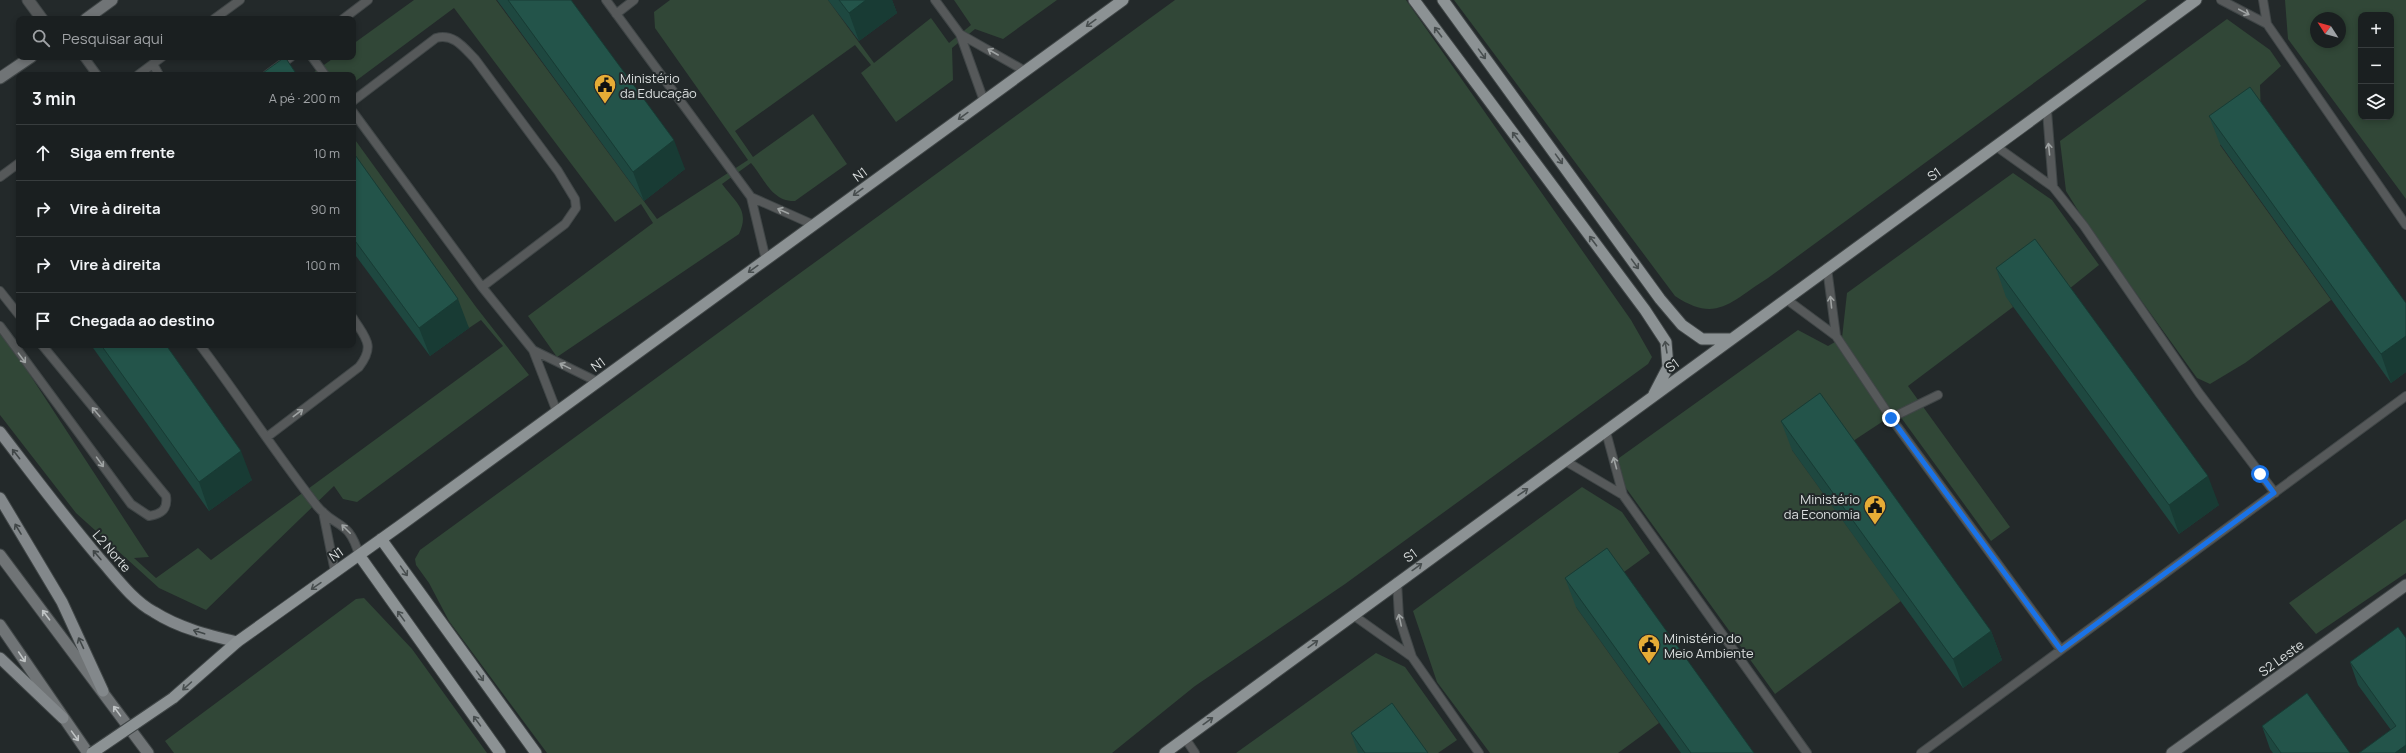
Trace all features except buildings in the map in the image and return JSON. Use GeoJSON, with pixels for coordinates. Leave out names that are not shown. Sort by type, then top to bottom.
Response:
{"type":"FeatureCollection","features":[{"type":"Feature","properties":{"kind":"highway","name":"N1"},"geometry":{"type":"LineString","coordinates":[[92,753],[173,698],[237,642],[557,412],[1122,0]]}},
{"type":"Feature","properties":{"kind":"highway"},"geometry":{"type":"LineString","coordinates":[[1414,0],[1644,310],[1666,342],[1668,367],[1652,396]]}},
{"type":"Feature","properties":{"kind":"highway"},"geometry":{"type":"LineString","coordinates":[[1443,0],[1660,299],[1682,325],[1702,339],[1731,339]]}},
{"type":"Feature","properties":{"kind":"highway","name":"S1"},"geometry":{"type":"LineString","coordinates":[[1165,753],[1397,582],[1567,462],[1652,396],[1827,268],[1997,147],[2196,0]]}},
{"type":"Feature","properties":{"kind":"highway"},"geometry":{"type":"LineString","coordinates":[[381,539],[536,753]]}},
{"type":"Feature","properties":{"kind":"highway"},"geometry":{"type":"LineString","coordinates":[[359,555],[500,753]]}},
{"type":"Feature","properties":{"kind":"main road"},"geometry":{"type":"LineString","coordinates":[[90,16],[112,0]]}},
{"type":"Feature","properties":{"kind":"main road"},"geometry":{"type":"LineString","coordinates":[[0,78],[27,60]]}},
{"type":"Feature","properties":{"kind":"main road","name":"L2 Norte"},"geometry":{"type":"LineString","coordinates":[[0,432],[71,524],[131,594],[153,612],[178,624],[199,632],[237,642]]}},
{"type":"Feature","properties":{"kind":"main road"},"geometry":{"type":"LineString","coordinates":[[0,498],[62,602],[103,691]]}},
{"type":"Feature","properties":{"kind":"main road"},"geometry":{"type":"LineString","coordinates":[[0,555],[148,753]]}},
{"type":"Feature","properties":{"kind":"main road","name":"S2 Leste"},"geometry":{"type":"LineString","coordinates":[[2172,753],[2406,585]]}},
{"type":"Feature","properties":{"kind":"main road"},"geometry":{"type":"LineString","coordinates":[[0,624],[88,753]]}},
{"type":"Feature","properties":{"kind":"main road"},"geometry":{"type":"LineString","coordinates":[[0,658],[63,718]]}},
{"type":"Feature","properties":{"kind":"street"},"geometry":{"type":"LineString","coordinates":[[28,0],[40,16]]}},
{"type":"Feature","properties":{"kind":"lane"},"geometry":{"type":"LineString","coordinates":[[218,16],[240,0]]}},
{"type":"Feature","properties":{"kind":"lane"},"geometry":{"type":"LineString","coordinates":[[347,16],[368,0]]}},
{"type":"Feature","properties":{"kind":"lane"},"geometry":{"type":"LineString","coordinates":[[606,0],[751,197],[766,260]]}},
{"type":"Feature","properties":{"kind":"lane"},"geometry":{"type":"LineString","coordinates":[[616,14],[634,0]]}},
{"type":"Feature","properties":{"kind":"lane"},"geometry":{"type":"LineString","coordinates":[[935,0],[960,34],[984,101]]}},
{"type":"Feature","properties":{"kind":"lane"},"geometry":{"type":"LineString","coordinates":[[2221,0],[2267,24]]}},
{"type":"Feature","properties":{"kind":"lane"},"geometry":{"type":"LineString","coordinates":[[2263,0],[2267,24],[2406,225]]}},
{"type":"Feature","properties":{"kind":"lane"},"geometry":{"type":"LineString","coordinates":[[960,34],[1025,71]]}},
{"type":"Feature","properties":{"kind":"lane"},"geometry":{"type":"LineString","coordinates":[[356,99],[436,38],[450,37],[460,44],[475,59],[558,171],[575,199],[576,208],[572,216],[565,224],[482,287]]}},
{"type":"Feature","properties":{"kind":"lane"},"geometry":{"type":"LineString","coordinates":[[86,60],[95,72]]}},
{"type":"Feature","properties":{"kind":"lane"},"geometry":{"type":"LineString","coordinates":[[142,72],[158,60]]}},
{"type":"Feature","properties":{"kind":"lane"},"geometry":{"type":"LineString","coordinates":[[271,72],[287,60]]}},
{"type":"Feature","properties":{"kind":"lane"},"geometry":{"type":"LineString","coordinates":[[314,60],[323,72]]}},
{"type":"Feature","properties":{"kind":"lane"},"geometry":{"type":"LineString","coordinates":[[153,64],[158,72]]}},
{"type":"Feature","properties":{"kind":"lane"},"geometry":{"type":"LineString","coordinates":[[2046,111],[2053,187]]}},
{"type":"Feature","properties":{"kind":"lane"},"geometry":{"type":"LineString","coordinates":[[356,116],[482,287],[533,350],[557,412]]}},
{"type":"Feature","properties":{"kind":"lane"},"geometry":{"type":"LineString","coordinates":[[1997,147],[2053,187],[2084,226],[2199,393],[2274,493]]}},
{"type":"Feature","properties":{"kind":"lane"},"geometry":{"type":"LineString","coordinates":[[0,177],[16,165]]}},
{"type":"Feature","properties":{"kind":"lane"},"geometry":{"type":"LineString","coordinates":[[751,197],[814,225]]}},
{"type":"Feature","properties":{"kind":"lane"},"geometry":{"type":"LineString","coordinates":[[1827,268],[1836,336]]}},
{"type":"Feature","properties":{"kind":"lane"},"geometry":{"type":"LineString","coordinates":[[1,296],[16,312]]}},
{"type":"Feature","properties":{"kind":"lane"},"geometry":{"type":"LineString","coordinates":[[1786,299],[1810,314],[1836,336],[1891,418],[2061,650]]}},
{"type":"Feature","properties":{"kind":"lane"},"geometry":{"type":"LineString","coordinates":[[267,437],[359,367],[369,351],[368,343],[356,323]]}},
{"type":"Feature","properties":{"kind":"lane"},"geometry":{"type":"LineString","coordinates":[[0,326],[16,348]]}},
{"type":"Feature","properties":{"kind":"lane"},"geometry":{"type":"LineString","coordinates":[[16,348],[131,504],[149,516],[158,515],[164,510],[167,504],[166,496],[44,348]]}},
{"type":"Feature","properties":{"kind":"lane"},"geometry":{"type":"LineString","coordinates":[[202,348],[323,512],[349,531],[354,539],[359,555]]}},
{"type":"Feature","properties":{"kind":"lane"},"geometry":{"type":"LineString","coordinates":[[533,350],[598,382]]}},
{"type":"Feature","properties":{"kind":"lane"},"geometry":{"type":"LineString","coordinates":[[1891,418],[1938,395]]}},
{"type":"Feature","properties":{"kind":"lane"},"geometry":{"type":"LineString","coordinates":[[1921,753],[2406,396]]}},
{"type":"Feature","properties":{"kind":"lane"},"geometry":{"type":"LineString","coordinates":[[1606,432],[1623,495],[1807,753]]}},
{"type":"Feature","properties":{"kind":"lane"},"geometry":{"type":"LineString","coordinates":[[1567,462],[1623,495]]}},
{"type":"Feature","properties":{"kind":"lane"},"geometry":{"type":"LineString","coordinates":[[323,512],[335,572]]}},
{"type":"Feature","properties":{"kind":"lane"},"geometry":{"type":"LineString","coordinates":[[1397,582],[1399,617],[1412,657],[1479,753]]}},
{"type":"Feature","properties":{"kind":"lane"},"geometry":{"type":"LineString","coordinates":[[1353,615],[1412,657]]}},
{"type":"Feature","properties":{"kind":"lane"},"geometry":{"type":"LineString","coordinates":[[1185,738],[1195,753]]}},
{"type":"Feature","properties":{"kind":"green space"},"geometry":{"type":"Polygon","coordinates":[[[414,0],[496,0],[657,219],[748,160],[655,28],[654,12],[670,0],[828,0],[874,63],[931,18],[949,43],[971,25],[954,0],[1057,0],[1003,39],[975,29],[952,48],[953,80],[896,122],[861,73],[871,65],[855,45],[735,131],[753,157],[813,114],[847,164],[795,201],[780,198],[774,193],[751,163],[722,184],[740,207],[743,219],[739,234],[557,357],[528,316],[653,223],[641,204],[615,222],[454,8],[356,81],[356,72],[314,72],[331,60],[356,60],[356,42],[414,0]]]}},
{"type":"Feature","properties":{"kind":"green space"},"geometry":{"type":"Polygon","coordinates":[[[1175,0],[1406,0],[1631,320],[1652,357],[1648,364],[1345,584],[1195,686],[1112,753],[547,753],[449,621],[429,583],[416,565],[415,559],[420,550],[1175,0]]]}},
{"type":"Feature","properties":{"kind":"green space"},"geometry":{"type":"Polygon","coordinates":[[[1454,0],[2147,0],[1768,278],[1733,301],[1713,309],[1702,308],[1690,304],[1675,296],[1454,0]]]}},
{"type":"Feature","properties":{"kind":"green space"},"geometry":{"type":"Polygon","coordinates":[[[2285,0],[2406,0],[2406,199],[2288,39],[2285,0]]]}},
{"type":"Feature","properties":{"kind":"green space"},"geometry":{"type":"Polygon","coordinates":[[[2227,19],[2270,50],[2281,66],[2260,85],[2261,116],[2220,145],[2331,300],[2245,363],[2210,384],[2197,378],[2087,225],[2066,191],[2060,141],[2227,19]]]}},
{"type":"Feature","properties":{"kind":"green space"},"geometry":{"type":"Polygon","coordinates":[[[356,141],[476,307],[529,375],[357,502],[343,499],[334,486],[206,610],[159,588],[76,513],[0,415],[0,329],[149,557],[134,558],[156,578],[198,548],[211,560],[503,346],[481,320],[469,328],[356,171],[356,141]]]}},
{"type":"Feature","properties":{"kind":"green space"},"geometry":{"type":"Polygon","coordinates":[[[2013,173],[2052,200],[2099,265],[2064,293],[2007,297],[2013,307],[1908,386],[2010,527],[1991,541],[1897,412],[1847,445],[1792,450],[1901,601],[1775,694],[1618,477],[1619,458],[1798,330],[1828,346],[1842,338],[1847,293],[2013,173]]]}},
{"type":"Feature","properties":{"kind":"green space"},"geometry":{"type":"Polygon","coordinates":[[[1582,487],[1622,512],[1650,553],[1576,607],[1659,723],[1618,753],[1490,753],[1437,682],[1413,611],[1582,487]]]}},
{"type":"Feature","properties":{"kind":"green space"},"geometry":{"type":"Polygon","coordinates":[[[2406,519],[2406,573],[2316,634],[2289,603],[2406,519]]]}},
{"type":"Feature","properties":{"kind":"green space"},"geometry":{"type":"Polygon","coordinates":[[[364,598],[412,649],[487,753],[174,753],[165,741],[356,599],[364,598]]]}},
{"type":"Feature","properties":{"kind":"green space"},"geometry":{"type":"Polygon","coordinates":[[[1376,653],[1405,667],[1457,740],[1438,753],[1236,753],[1376,653]]]}},
{"type":"Feature","properties":{"kind":"place","name":"Ministério da Educação"},"geometry":{"type":"Point","coordinates":[605,104]}},
{"type":"Feature","properties":{"kind":"place","name":"Ministério da Economia"},"geometry":{"type":"Point","coordinates":[1875,526]}},
{"type":"Feature","properties":{"kind":"place","name":"Ministério do Meio Ambiente"},"geometry":{"type":"Point","coordinates":[1649,664]}},
{"type":"Feature","properties":{"kind":"route"},"geometry":{"type":"LineString","coordinates":[[1891,418],[2061,650],[2274,493],[2260,474]]}}]}
